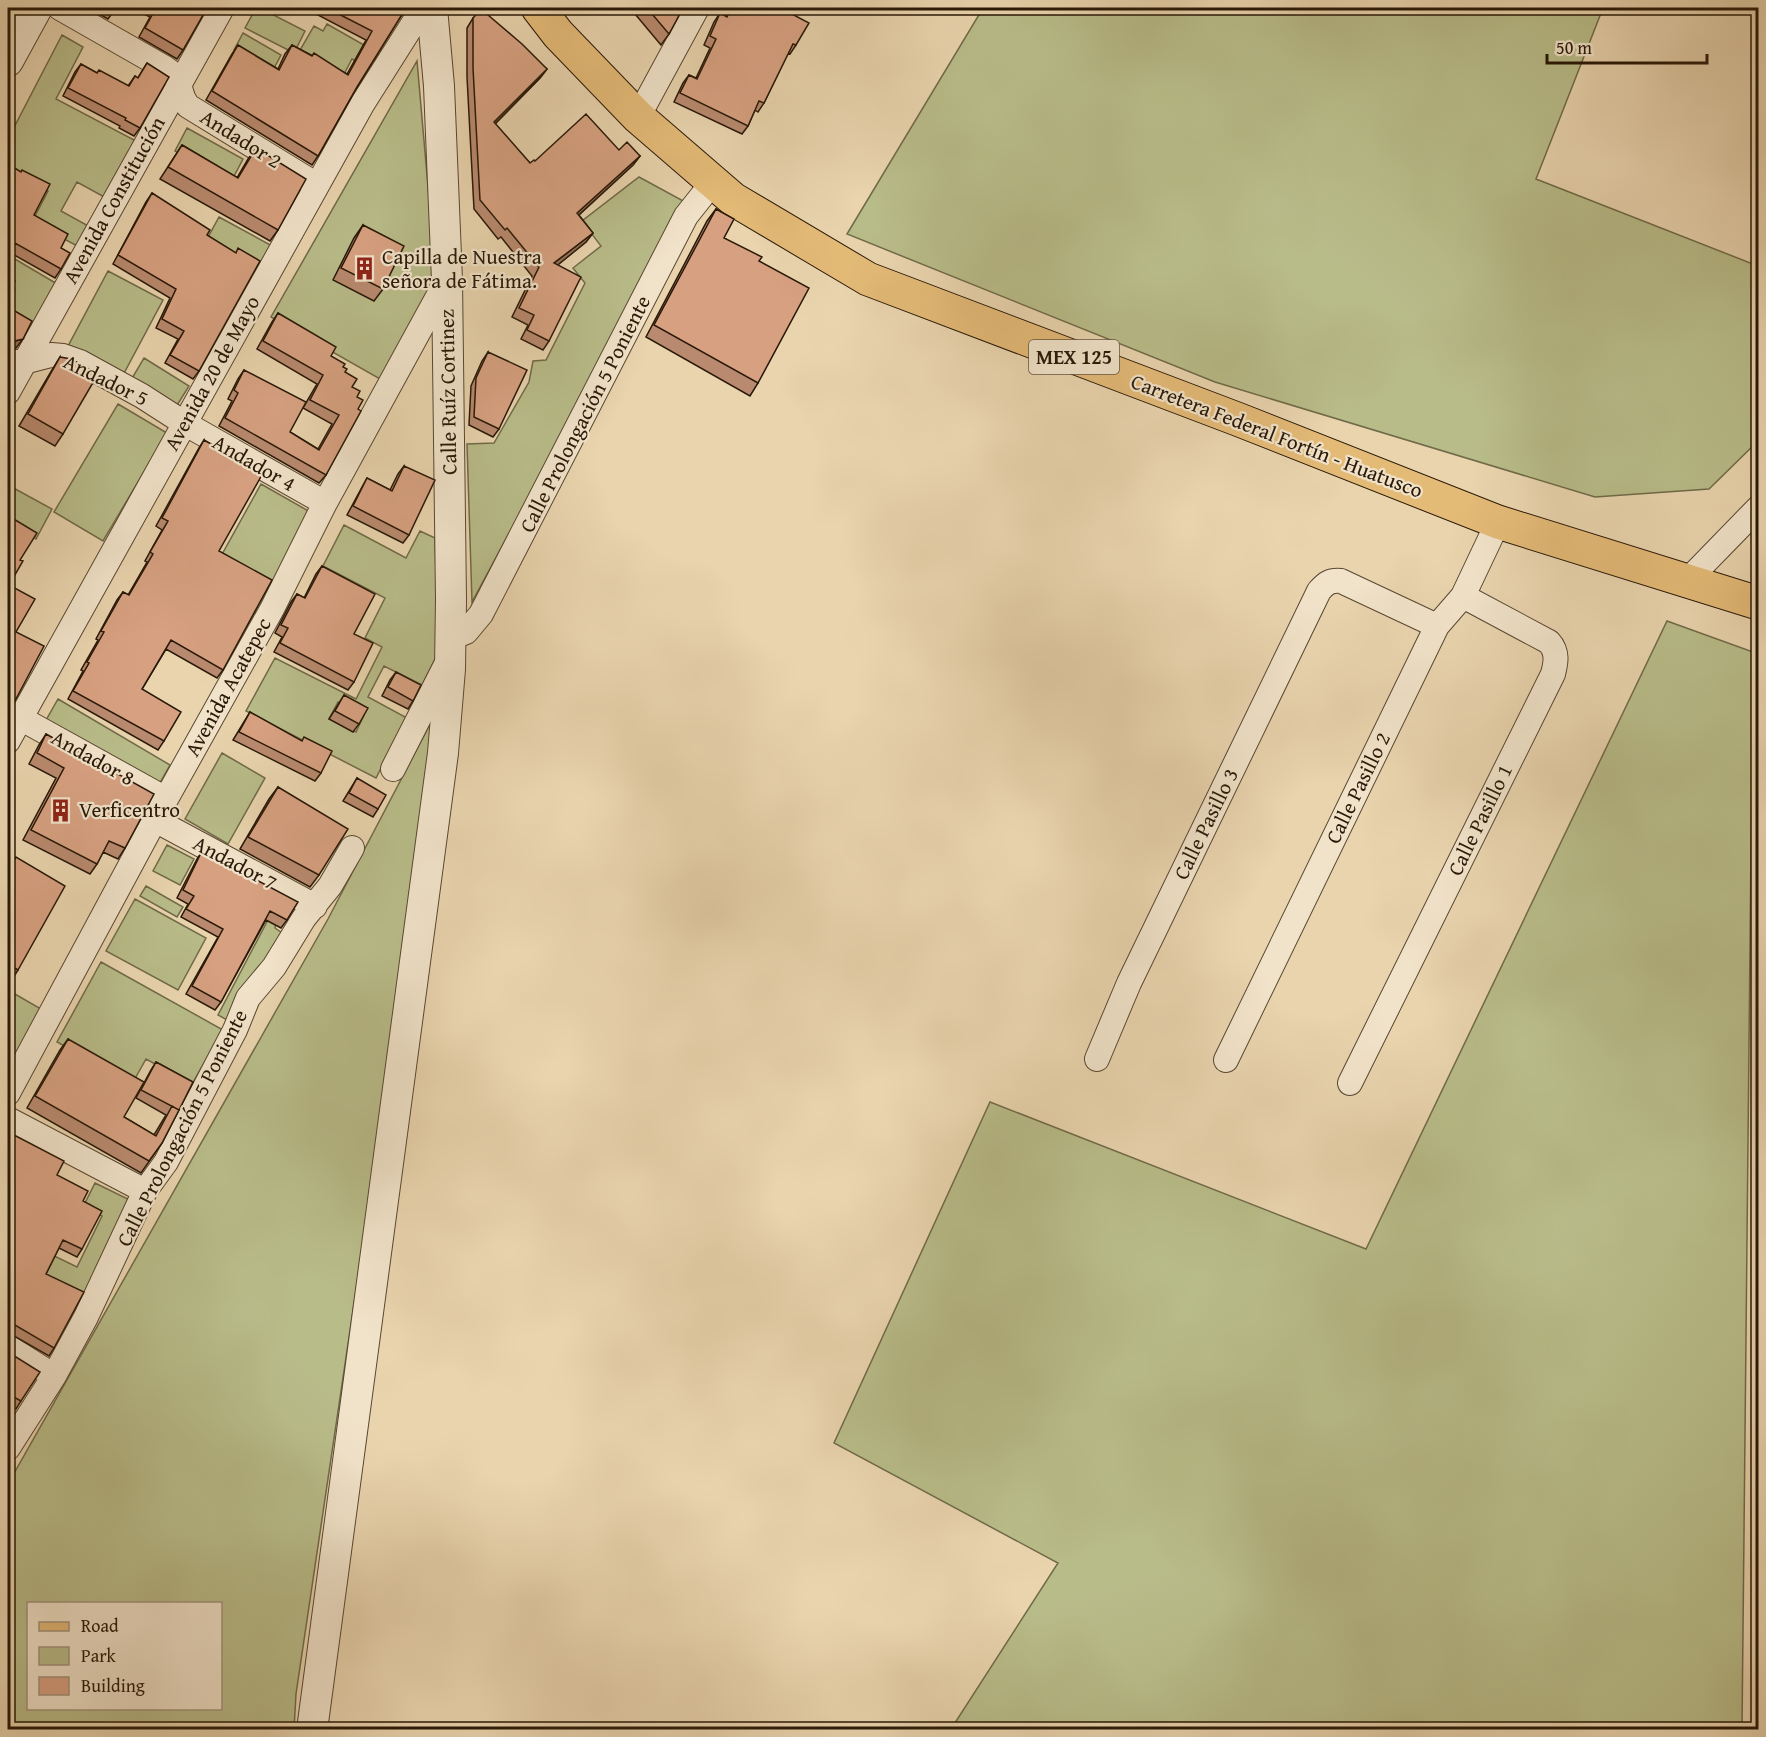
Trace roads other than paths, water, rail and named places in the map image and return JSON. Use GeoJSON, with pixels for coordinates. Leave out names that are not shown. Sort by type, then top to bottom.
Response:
{"type":"FeatureCollection","features":[{"type":"Feature","properties":{"kind":"main road","name":"Carretera Federal Fortín - Huatusco"},"geometry":{"type":"LineString","coordinates":[[538,8],[558,34],[639,117],[733,199],[868,279],[1498,522],[1758,603]]}},
{"type":"Feature","properties":{"kind":"street"},"geometry":{"type":"LineString","coordinates":[[8,62],[37,8]]}},
{"type":"Feature","properties":{"kind":"street"},"geometry":{"type":"LineString","coordinates":[[60,8],[165,68],[180,81]]}},
{"type":"Feature","properties":{"kind":"street","name":"Avenida Constitución"},"geometry":{"type":"LineString","coordinates":[[8,393],[16,362],[222,8]]}},
{"type":"Feature","properties":{"kind":"street","name":"Avenida 20 de Mayo"},"geometry":{"type":"LineString","coordinates":[[8,741],[363,103],[423,8]]}},
{"type":"Feature","properties":{"kind":"street","name":"Calle Ruíz Cortinez"},"geometry":{"type":"LineString","coordinates":[[312,1730],[442,765],[450,654],[447,280],[439,86],[432,8]]}},
{"type":"Feature","properties":{"kind":"street"},"geometry":{"type":"LineString","coordinates":[[639,117],[697,8]]}},
{"type":"Feature","properties":{"kind":"street","name":"Andador 2"},"geometry":{"type":"LineString","coordinates":[[180,81],[184,101],[188,106],[317,185]]}},
{"type":"Feature","properties":{"kind":"street","name":"Calle Prolongación 5 Poniente"},"geometry":{"type":"LineString","coordinates":[[450,654],[481,614],[686,216],[713,182]]}},
{"type":"Feature","properties":{"kind":"street","name":"Avenida Acatepec"},"geometry":{"type":"LineString","coordinates":[[8,1093],[166,799],[272,609],[325,503],[447,280]]}},
{"type":"Feature","properties":{"kind":"street","name":"Andador 5"},"geometry":{"type":"LineString","coordinates":[[16,362],[51,355],[63,356],[80,362],[142,396],[184,423]]}},
{"type":"Feature","properties":{"kind":"street","name":"Andador 4"},"geometry":{"type":"LineString","coordinates":[[184,423],[325,503]]}},
{"type":"Feature","properties":{"kind":"street"},"geometry":{"type":"LineString","coordinates":[[1686,582],[1758,508]]}},
{"type":"Feature","properties":{"kind":"street","name":"Calle Pasillo 2"},"geometry":{"type":"LineString","coordinates":[[1226,1060],[1437,626],[1463,596],[1498,522]]}},
{"type":"Feature","properties":{"kind":"street","name":"Calle Pasillo 3"},"geometry":{"type":"LineString","coordinates":[[1097,1059],[1129,982],[1318,591],[1332,580],[1341,581],[1437,626]]}},
{"type":"Feature","properties":{"kind":"street","name":"Calle Pasillo 1"},"geometry":{"type":"LineString","coordinates":[[1350,1083],[1553,674],[1556,661],[1553,647],[1549,642],[1463,596]]}},
{"type":"Feature","properties":{"kind":"street"},"geometry":{"type":"LineString","coordinates":[[393,770],[450,654]]}},
{"type":"Feature","properties":{"kind":"street","name":"Andador 8"},"geometry":{"type":"LineString","coordinates":[[20,718],[166,799]]}},
{"type":"Feature","properties":{"kind":"street","name":"Andador 7"},"geometry":{"type":"LineString","coordinates":[[155,820],[315,906]]}},
{"type":"Feature","properties":{"kind":"street","name":"Calle Prolongación 5 Poniente"},"geometry":{"type":"LineString","coordinates":[[8,1448],[54,1376],[86,1317],[145,1191],[166,1162],[235,1030],[249,998],[274,967],[304,918],[330,886],[352,848]]}},
{"type":"Feature","properties":{"kind":"street"},"geometry":{"type":"LineString","coordinates":[[8,1119],[145,1191]]}},
{"type":"Feature","properties":{"kind":"street"},"geometry":{"type":"LineString","coordinates":[[8,1347],[54,1376]]}},
{"type":"Feature","properties":{"kind":"place","name":"Capilla de Nuestra señora de Fátima."},"geometry":{"type":"Point","coordinates":[364,269]}},
{"type":"Feature","properties":{"kind":"place","name":"Verficentro"},"geometry":{"type":"Point","coordinates":[61,810]}}]}
